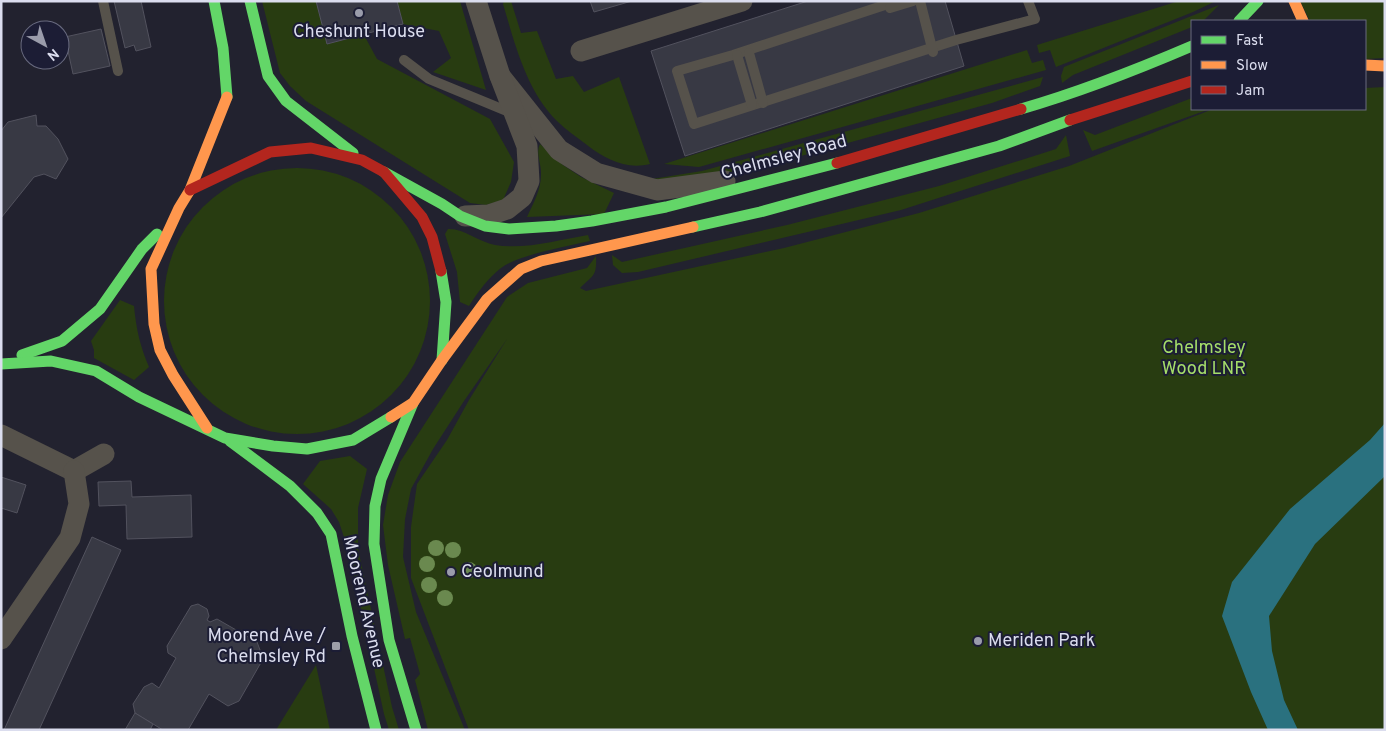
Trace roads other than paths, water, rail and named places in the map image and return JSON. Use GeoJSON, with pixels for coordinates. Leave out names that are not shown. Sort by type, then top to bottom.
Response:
{"type":"FeatureCollection","features":[{"type":"Feature","properties":{"kind":"street"},"geometry":{"type":"LineString","coordinates":[[207,428],[173,375],[160,350],[154,324],[151,269],[176,213],[190,190],[228,95],[223,48],[214,1]]}},
{"type":"Feature","properties":{"kind":"street"},"geometry":{"type":"LineString","coordinates":[[250,1],[268,76],[286,101],[328,136],[362,160]]}},
{"type":"Feature","properties":{"kind":"street"},"geometry":{"type":"LineString","coordinates":[[460,216],[489,215],[507,209],[522,197],[529,181],[527,146],[500,76],[476,1]]}},
{"type":"Feature","properties":{"kind":"street"},"geometry":{"type":"LineString","coordinates":[[580,51],[742,1]]}},
{"type":"Feature","properties":{"kind":"street"},"geometry":{"type":"LineString","coordinates":[[1240,20],[1258,1]]}},
{"type":"Feature","properties":{"kind":"street"},"geometry":{"type":"LineString","coordinates":[[1294,1],[1303,20]]}},
{"type":"Feature","properties":{"kind":"street","name":"Chelmsley Road"},"geometry":{"type":"LineString","coordinates":[[362,160],[460,216],[485,226],[509,229],[556,226],[666,207],[820,168],[1063,97],[1191,46]]}},
{"type":"Feature","properties":{"kind":"street"},"geometry":{"type":"LineString","coordinates":[[1366,65],[1385,66]]}},
{"type":"Feature","properties":{"kind":"street"},"geometry":{"type":"LineString","coordinates":[[500,76],[558,150],[596,173],[658,190],[820,168]]}},
{"type":"Feature","properties":{"kind":"street"},"geometry":{"type":"LineString","coordinates":[[1,363],[50,361],[96,371],[139,397],[225,438],[273,446],[307,449],[352,440],[413,403],[487,299],[521,269],[541,261],[591,249],[760,212],[999,146],[1070,120],[1191,81]]}},
{"type":"Feature","properties":{"kind":"street"},"geometry":{"type":"LineString","coordinates":[[190,190],[270,152],[312,148],[362,160]]}},
{"type":"Feature","properties":{"kind":"street"},"geometry":{"type":"LineString","coordinates":[[384,172],[422,217],[432,238],[442,276],[446,302],[442,360]]}},
{"type":"Feature","properties":{"kind":"street"},"geometry":{"type":"LineString","coordinates":[[1,363],[62,341],[100,309],[142,249],[176,213]]}},
{"type":"Feature","properties":{"kind":"street","name":"Moorend Avenue"},"geometry":{"type":"LineString","coordinates":[[413,403],[381,479],[375,506],[374,544],[389,640],[416,730]]}},
{"type":"Feature","properties":{"kind":"street"},"geometry":{"type":"LineString","coordinates":[[1,435],[74,471]]}},
{"type":"Feature","properties":{"kind":"street","name":"Moorend Avenue"},"geometry":{"type":"LineString","coordinates":[[225,438],[290,486],[317,513],[330,534],[352,636],[376,730]]}},
{"type":"Feature","properties":{"kind":"street"},"geometry":{"type":"LineString","coordinates":[[74,471],[104,454]]}},
{"type":"Feature","properties":{"kind":"street"},"geometry":{"type":"LineString","coordinates":[[1,639],[70,538],[79,504],[74,471]]}},
{"type":"Feature","properties":{"kind":"lane"},"geometry":{"type":"LineString","coordinates":[[103,1],[118,71]]}},
{"type":"Feature","properties":{"kind":"lane"},"geometry":{"type":"LineString","coordinates":[[751,106],[694,124],[677,71],[897,1]]}},
{"type":"Feature","properties":{"kind":"lane"},"geometry":{"type":"LineString","coordinates":[[750,52],[906,1]]}},
{"type":"Feature","properties":{"kind":"lane"},"geometry":{"type":"LineString","coordinates":[[913,1],[679,72],[696,125],[956,40],[1035,19],[1028,1]]}},
{"type":"Feature","properties":{"kind":"lane"},"geometry":{"type":"LineString","coordinates":[[736,56],[682,74],[698,126],[934,52],[921,1]]}},
{"type":"Feature","properties":{"kind":"lane"},"geometry":{"type":"LineString","coordinates":[[763,102],[936,49],[921,1]]}},
{"type":"Feature","properties":{"kind":"lane"},"geometry":{"type":"LineString","coordinates":[[750,52],[763,102]]}},
{"type":"Feature","properties":{"kind":"lane"},"geometry":{"type":"LineString","coordinates":[[736,56],[751,106]]}},
{"type":"Feature","properties":{"kind":"lane"},"geometry":{"type":"LineString","coordinates":[[404,60],[429,79],[515,114]]}},
{"type":"Feature","properties":{"kind":"water"},"geometry":{"type":"Polygon","coordinates":[[[1385,423],[1385,476],[1315,544],[1269,616],[1272,651],[1284,700],[1298,730],[1268,730],[1251,692],[1222,616],[1232,582],[1290,509],[1370,440],[1385,423]]]}},
{"type":"Feature","properties":{"kind":"place","name":"Cheshunt House"},"geometry":{"type":"Point","coordinates":[359,13]}},
{"type":"Feature","properties":{"kind":"place","name":"Ceolmund"},"geometry":{"type":"Point","coordinates":[451,572]}},
{"type":"Feature","properties":{"kind":"place","name":"Meriden Park"},"geometry":{"type":"Point","coordinates":[978,641]}},
{"type":"Feature","properties":{"kind":"place","name":"Moorend Ave / Chelmsley Rd"},"geometry":{"type":"Point","coordinates":[336,646]}},
{"type":"Feature","properties":{"kind":"park label","name":"Chelmsley Wood LNR"},"geometry":{"type":"Point","coordinates":[1204,358]}}]}
